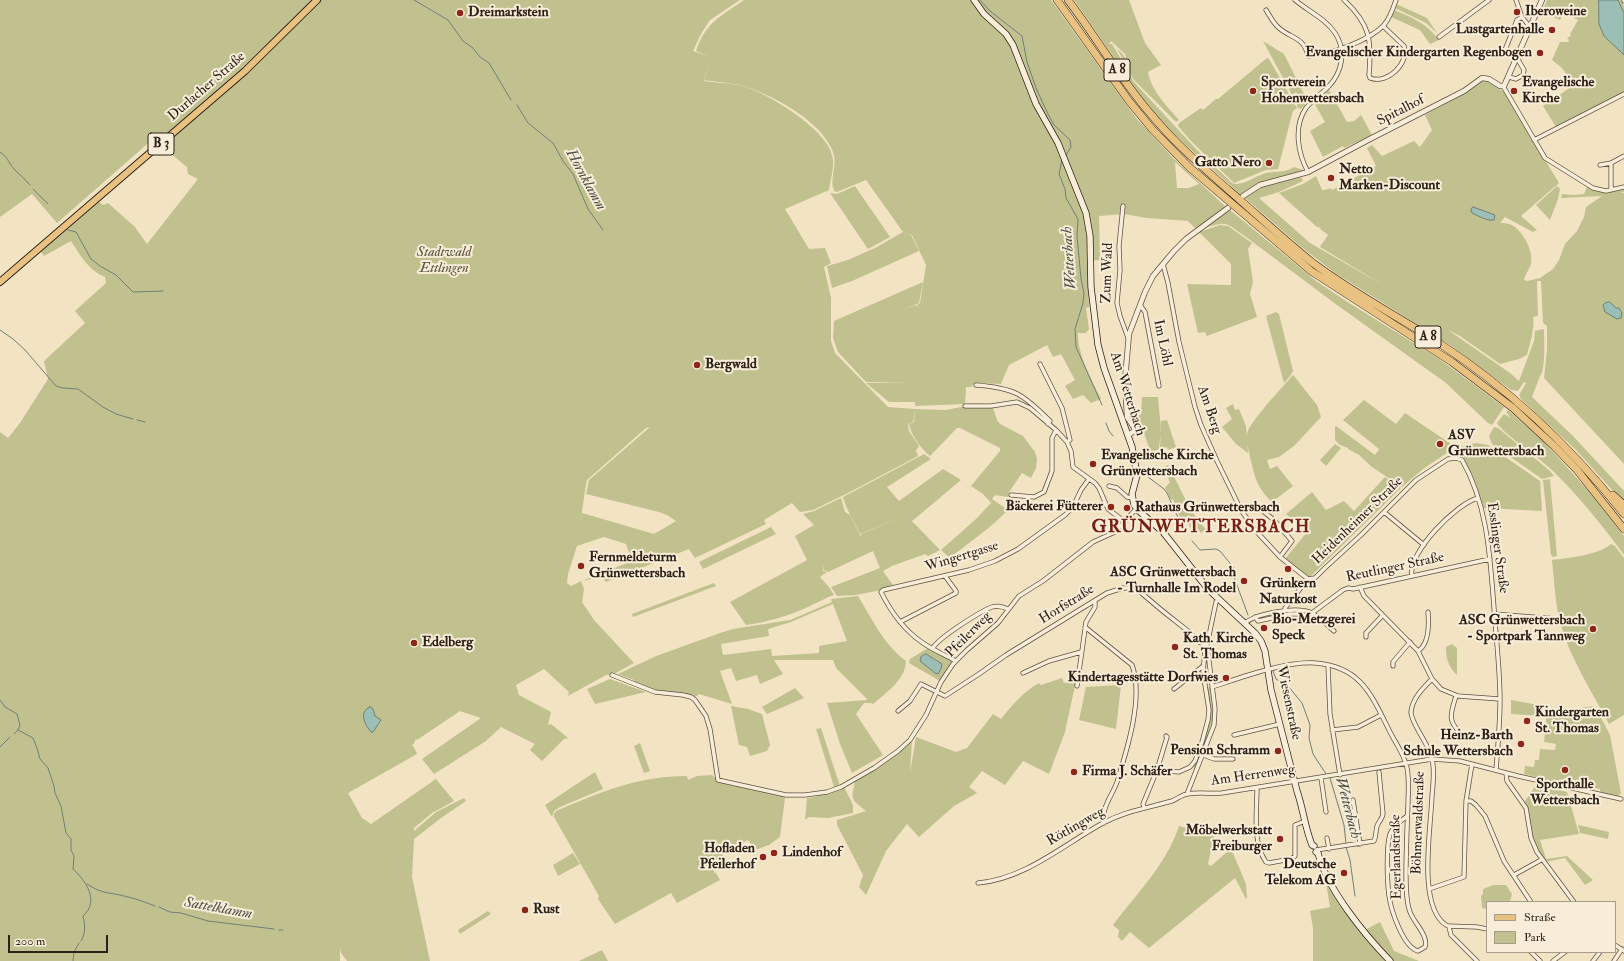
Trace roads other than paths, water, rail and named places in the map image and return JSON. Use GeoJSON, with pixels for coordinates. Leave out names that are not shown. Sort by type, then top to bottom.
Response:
{"type":"FeatureCollection","features":[{"type":"Feature","properties":{"kind":"highway","name":"A 8"},"geometry":{"type":"LineString","coordinates":[[1057,0],[1129,101],[1176,155],[1311,271],[1452,362],[1507,404],[1568,460],[1624,529]]}},
{"type":"Feature","properties":{"kind":"highway","name":"A 8"},"geometry":{"type":"LineString","coordinates":[[1068,0],[1136,96],[1160,126],[1196,162],[1313,263],[1356,293],[1438,343],[1495,383],[1532,414],[1556,437],[1600,483],[1624,514]]}},
{"type":"Feature","properties":{"kind":"highway"},"geometry":{"type":"LineString","coordinates":[[1600,483],[1624,505]]}},
{"type":"Feature","properties":{"kind":"main road","name":"Durlacher Straße"},"geometry":{"type":"LineString","coordinates":[[0,282],[239,76],[317,0]]}},
{"type":"Feature","properties":{"kind":"main road","name":"Am Wetterbach"},"geometry":{"type":"LineString","coordinates":[[974,0],[984,14],[1002,30],[1011,42],[1036,104],[1062,154],[1080,197],[1090,236],[1090,271],[1094,317],[1100,351],[1128,435],[1137,475],[1132,498]]}},
{"type":"Feature","properties":{"kind":"main road"},"geometry":{"type":"LineString","coordinates":[[1132,498],[1136,509],[1163,532],[1197,576],[1245,623]]}},
{"type":"Feature","properties":{"kind":"main road","name":"Wiesenstraße"},"geometry":{"type":"LineString","coordinates":[[1245,623],[1258,636],[1266,654],[1268,670],[1297,796],[1316,851],[1334,887],[1350,912],[1370,939],[1390,961]]}},
{"type":"Feature","properties":{"kind":"street"},"geometry":{"type":"LineString","coordinates":[[1295,0],[1331,28],[1337,37],[1341,49],[1342,60],[1336,76],[1329,86],[1309,105],[1303,113],[1300,122],[1298,134],[1300,150],[1308,172]]}},
{"type":"Feature","properties":{"kind":"street"},"geometry":{"type":"LineString","coordinates":[[1344,0],[1362,20],[1369,36],[1369,74],[1370,78],[1374,79],[1382,79],[1395,72],[1404,58],[1405,52],[1401,42],[1383,26]]}},
{"type":"Feature","properties":{"kind":"street"},"geometry":{"type":"LineString","coordinates":[[1266,10],[1278,26],[1306,47],[1308,56],[1329,53],[1369,36],[1383,26],[1392,13],[1396,0]]}},
{"type":"Feature","properties":{"kind":"street"},"geometry":{"type":"LineString","coordinates":[[1439,37],[1489,0]]}},
{"type":"Feature","properties":{"kind":"street"},"geometry":{"type":"LineString","coordinates":[[1516,0],[1522,17],[1530,28]]}},
{"type":"Feature","properties":{"kind":"street"},"geometry":{"type":"LineString","coordinates":[[1542,0],[1509,77],[1503,86],[1545,158],[1587,185],[1601,190],[1612,190],[1624,186]]}},
{"type":"Feature","properties":{"kind":"street"},"geometry":{"type":"LineString","coordinates":[[1503,55],[1517,20],[1522,17]]}},
{"type":"Feature","properties":{"kind":"street"},"geometry":{"type":"LineString","coordinates":[[1506,50],[1518,56],[1524,70],[1523,75],[1516,79],[1509,77]]}},
{"type":"Feature","properties":{"kind":"street","name":"Spitalhof"},"geometry":{"type":"LineString","coordinates":[[1243,196],[1260,184],[1298,176],[1308,172],[1464,91],[1482,78],[1489,79],[1499,86],[1503,86]]}},
{"type":"Feature","properties":{"kind":"street"},"geometry":{"type":"LineString","coordinates":[[1534,140],[1624,94]]}},
{"type":"Feature","properties":{"kind":"street"},"geometry":{"type":"LineString","coordinates":[[1600,165],[1624,156]]}},
{"type":"Feature","properties":{"kind":"street"},"geometry":{"type":"LineString","coordinates":[[1611,162],[1612,190]]}},
{"type":"Feature","properties":{"kind":"street","name":"Zum Wald"},"geometry":{"type":"LineString","coordinates":[[1123,206],[1119,246],[1120,270],[1117,303],[1128,339]]}},
{"type":"Feature","properties":{"kind":"street"},"geometry":{"type":"LineString","coordinates":[[1128,435],[1134,432],[1135,429],[1127,419],[1126,410],[1125,382],[1128,339],[1150,281],[1180,244],[1228,208]]}},
{"type":"Feature","properties":{"kind":"street","name":"Am Berg"},"geometry":{"type":"LineString","coordinates":[[1163,264],[1184,366],[1201,425],[1244,515],[1262,539],[1280,558],[1308,579]]}},
{"type":"Feature","properties":{"kind":"street","name":"Im Löhl"},"geometry":{"type":"LineString","coordinates":[[1140,305],[1145,312],[1159,386]]}},
{"type":"Feature","properties":{"kind":"street"},"geometry":{"type":"LineString","coordinates":[[1040,364],[1062,408],[1070,440],[1067,442]]}},
{"type":"Feature","properties":{"kind":"street"},"geometry":{"type":"LineString","coordinates":[[976,385],[1000,387],[1022,396],[1050,421],[1048,424]]}},
{"type":"Feature","properties":{"kind":"street"},"geometry":{"type":"LineString","coordinates":[[965,406],[991,406],[1017,402],[1030,408],[1056,430],[1067,442],[1071,451],[1073,467],[1099,488],[1108,509],[1125,522]]}},
{"type":"Feature","properties":{"kind":"street"},"geometry":{"type":"LineString","coordinates":[[1011,495],[1034,497],[1044,492],[1052,471],[1052,438],[1056,430]]}},
{"type":"Feature","properties":{"kind":"street","name":"Esslinger Straße"},"geometry":{"type":"LineString","coordinates":[[1456,458],[1462,460],[1473,481],[1484,523],[1490,559],[1500,699],[1496,770]]}},
{"type":"Feature","properties":{"kind":"street","name":"Heidenheimer Straße"},"geometry":{"type":"LineString","coordinates":[[1286,610],[1285,608],[1288,603],[1308,579],[1315,578],[1416,480],[1443,461],[1456,458]]}},
{"type":"Feature","properties":{"kind":"street","name":"Wingertgasse"},"geometry":{"type":"LineString","coordinates":[[900,622],[887,604],[882,591],[944,576],[995,561],[1026,544],[1065,515],[1073,507],[1081,490],[1089,479]]}},
{"type":"Feature","properties":{"kind":"street"},"geometry":{"type":"LineString","coordinates":[[1109,486],[1117,488],[1127,498],[1132,498]]}},
{"type":"Feature","properties":{"kind":"street"},"geometry":{"type":"LineString","coordinates":[[1412,576],[1411,568],[1424,545],[1440,526],[1459,508],[1478,498]]}},
{"type":"Feature","properties":{"kind":"street"},"geometry":{"type":"LineString","coordinates":[[1258,507],[1274,520],[1292,541],[1280,558]]}},
{"type":"Feature","properties":{"kind":"street","name":"Pfeilerweg"},"geometry":{"type":"LineString","coordinates":[[612,675],[655,692],[691,697],[701,707],[708,722],[713,740],[716,775],[718,780],[786,795],[805,795],[833,790],[848,783],[886,760],[910,740],[929,710],[936,693],[956,661],[998,623],[1019,596],[1043,581],[1075,554],[1093,542],[1115,532],[1136,509]]}},
{"type":"Feature","properties":{"kind":"street"},"geometry":{"type":"LineString","coordinates":[[1384,512],[1424,545]]}},
{"type":"Feature","properties":{"kind":"street","name":"Reutlinger Straße"},"geometry":{"type":"LineString","coordinates":[[1312,613],[1343,590],[1348,588],[1360,587],[1490,559]]}},
{"type":"Feature","properties":{"kind":"street"},"geometry":{"type":"LineString","coordinates":[[944,576],[956,593],[900,622],[922,642],[956,661]]}},
{"type":"Feature","properties":{"kind":"street"},"geometry":{"type":"LineString","coordinates":[[1360,587],[1364,596],[1382,616],[1418,651],[1432,679],[1441,688],[1456,696],[1500,699]]}},
{"type":"Feature","properties":{"kind":"street","name":"Horfstraße"},"geometry":{"type":"LineString","coordinates":[[936,693],[945,696],[1006,654],[1106,593],[1123,588],[1134,588],[1176,623],[1188,631],[1199,643],[1207,647]]}},
{"type":"Feature","properties":{"kind":"street"},"geometry":{"type":"LineString","coordinates":[[1157,770],[1178,772],[1190,767],[1195,761],[1202,742],[1209,710],[1203,666],[1216,602],[1219,599]]}},
{"type":"Feature","properties":{"kind":"street"},"geometry":{"type":"LineString","coordinates":[[1077,686],[1080,652],[1085,627],[1087,618],[1095,607],[1094,601]]}},
{"type":"Feature","properties":{"kind":"street"},"geometry":{"type":"LineString","coordinates":[[932,648],[934,644],[950,632],[991,607],[1001,606],[1008,609]]}},
{"type":"Feature","properties":{"kind":"street"},"geometry":{"type":"LineString","coordinates":[[1245,623],[1249,619],[1255,617],[1286,610],[1301,611],[1312,613],[1334,631]]}},
{"type":"Feature","properties":{"kind":"street"},"geometry":{"type":"LineString","coordinates":[[1418,651],[1421,649],[1426,638],[1428,612]]}},
{"type":"Feature","properties":{"kind":"street"},"geometry":{"type":"LineString","coordinates":[[1255,617],[1258,621],[1290,614],[1300,614]]}},
{"type":"Feature","properties":{"kind":"street"},"geometry":{"type":"LineString","coordinates":[[1494,614],[1558,619]]}},
{"type":"Feature","properties":{"kind":"street"},"geometry":{"type":"LineString","coordinates":[[1366,637],[1366,633],[1382,616]]}},
{"type":"Feature","properties":{"kind":"street"},"geometry":{"type":"LineString","coordinates":[[1085,627],[1132,664],[1135,683],[1136,696],[1132,724],[1116,784],[1105,808],[1104,823]]}},
{"type":"Feature","properties":{"kind":"street"},"geometry":{"type":"LineString","coordinates":[[1393,666],[1393,662],[1410,642]]}},
{"type":"Feature","properties":{"kind":"street"},"geometry":{"type":"LineString","coordinates":[[1188,794],[1214,725],[1215,709],[1207,647]]}},
{"type":"Feature","properties":{"kind":"street"},"geometry":{"type":"LineString","coordinates":[[1023,673],[1049,661],[1080,652]]}},
{"type":"Feature","properties":{"kind":"street"},"geometry":{"type":"LineString","coordinates":[[1212,687],[1268,670],[1307,663],[1328,665],[1345,671],[1363,684],[1369,691],[1406,764]]}},
{"type":"Feature","properties":{"kind":"street"},"geometry":{"type":"LineString","coordinates":[[1328,665],[1329,701],[1332,730],[1340,775]]}},
{"type":"Feature","properties":{"kind":"street"},"geometry":{"type":"LineString","coordinates":[[1174,689],[1203,666]]}},
{"type":"Feature","properties":{"kind":"street","name":"Böhmerwaldstraße"},"geometry":{"type":"LineString","coordinates":[[1432,679],[1418,696],[1411,710],[1411,715],[1432,759],[1432,798],[1428,880],[1429,889],[1433,909],[1440,921],[1447,926],[1451,935],[1477,961]]}},
{"type":"Feature","properties":{"kind":"street"},"geometry":{"type":"LineString","coordinates":[[898,711],[910,701],[921,684],[936,693]]}},
{"type":"Feature","properties":{"kind":"street"},"geometry":{"type":"LineString","coordinates":[[1456,696],[1451,710],[1451,720],[1455,728],[1463,736]]}},
{"type":"Feature","properties":{"kind":"street"},"geometry":{"type":"LineString","coordinates":[[1332,730],[1358,727],[1381,715]]}},
{"type":"Feature","properties":{"kind":"street"},"geometry":{"type":"LineString","coordinates":[[1234,735],[1280,724]]}},
{"type":"Feature","properties":{"kind":"street"},"geometry":{"type":"LineString","coordinates":[[1144,808],[1143,804],[1157,770],[1167,737],[1166,736]]}},
{"type":"Feature","properties":{"kind":"street"},"geometry":{"type":"LineString","coordinates":[[1203,754],[1214,759],[1233,759]]}},
{"type":"Feature","properties":{"kind":"street","name":"Am Herrenweg"},"geometry":{"type":"LineString","coordinates":[[1188,794],[1210,794],[1257,788],[1432,759],[1451,760],[1472,764],[1621,799]]}},
{"type":"Feature","properties":{"kind":"street","name":"Egerlandstraße"},"geometry":{"type":"LineString","coordinates":[[1406,764],[1408,790],[1407,897],[1410,912],[1423,936],[1426,945],[1423,949],[1418,951],[1407,942],[1393,913],[1389,896],[1389,836],[1393,828],[1407,816]]}},
{"type":"Feature","properties":{"kind":"street"},"geometry":{"type":"LineString","coordinates":[[1429,889],[1464,877],[1466,800],[1472,764]]}},
{"type":"Feature","properties":{"kind":"street"},"geometry":{"type":"LineString","coordinates":[[1316,851],[1374,841],[1377,825],[1382,818],[1379,772]]}},
{"type":"Feature","properties":{"kind":"street"},"geometry":{"type":"LineString","coordinates":[[1506,773],[1507,781],[1526,808],[1532,841],[1541,860],[1546,864],[1573,901]]}},
{"type":"Feature","properties":{"kind":"street"},"geometry":{"type":"LineString","coordinates":[[1321,778],[1326,812]]}},
{"type":"Feature","properties":{"kind":"street"},"geometry":{"type":"LineString","coordinates":[[1257,788],[1257,836],[1266,862],[1270,863],[1291,859],[1295,856],[1295,825],[1298,823],[1306,823]]}},
{"type":"Feature","properties":{"kind":"street","name":"Rötlingweg"},"geometry":{"type":"LineString","coordinates":[[978,883],[1002,878],[1032,866],[1104,823],[1124,813],[1176,800],[1188,794]]}},
{"type":"Feature","properties":{"kind":"street"},"geometry":{"type":"LineString","coordinates":[[1353,800],[1360,844]]}},
{"type":"Feature","properties":{"kind":"street"},"geometry":{"type":"LineString","coordinates":[[1466,800],[1471,801],[1476,805],[1485,816],[1504,861],[1530,901]]}},
{"type":"Feature","properties":{"kind":"street"},"geometry":{"type":"LineString","coordinates":[[1327,838],[1329,849]]}},
{"type":"Feature","properties":{"kind":"street"},"geometry":{"type":"LineString","coordinates":[[1514,875],[1541,860]]}},
{"type":"Feature","properties":{"kind":"street"},"geometry":{"type":"LineString","coordinates":[[1447,926],[1486,929]]}},
{"type":"Feature","properties":{"kind":"street"},"geometry":{"type":"LineString","coordinates":[[1614,961],[1623,950]]}},
{"type":"Feature","properties":{"kind":"street"},"geometry":{"type":"LineString","coordinates":[[1532,953],[1540,961]]}},
{"type":"Feature","properties":{"kind":"street"},"geometry":{"type":"LineString","coordinates":[[1553,961],[1564,953]]}},
{"type":"Feature","properties":{"kind":"street"},"geometry":{"type":"LineString","coordinates":[[1593,961],[1599,953]]}},
{"type":"Feature","properties":{"kind":"water"},"geometry":{"type":"Polygon","coordinates":[[[1599,0],[1618,0],[1624,13],[1624,55],[1604,36],[1599,24],[1599,0]]]}},
{"type":"Feature","properties":{"kind":"water"},"geometry":{"type":"Polygon","coordinates":[[[1473,207],[1495,215],[1494,220],[1485,219],[1472,213],[1471,210],[1473,207]]]}},
{"type":"Feature","properties":{"kind":"water"},"geometry":{"type":"Polygon","coordinates":[[[1610,302],[1616,308],[1619,308],[1622,313],[1621,318],[1617,319],[1605,312],[1603,305],[1610,302]]]}},
{"type":"Feature","properties":{"kind":"water"},"geometry":{"type":"Polygon","coordinates":[[[926,654],[942,664],[938,674],[920,661],[921,657],[926,654]]]}},
{"type":"Feature","properties":{"kind":"water"},"geometry":{"type":"Polygon","coordinates":[[[370,707],[373,709],[375,716],[381,720],[373,732],[369,729],[363,715],[366,709],[370,707]]]}},
{"type":"Feature","properties":{"kind":"waterway","name":"Hornklamm"},"geometry":{"type":"LineString","coordinates":[[414,0],[448,20],[463,41],[473,48],[480,57],[489,63],[511,100]]}},
{"type":"Feature","properties":{"kind":"waterway","name":"Wetterbach"},"geometry":{"type":"LineString","coordinates":[[980,0],[990,11],[1022,36],[1027,62],[1036,88],[1047,112],[1054,125],[1070,140],[1071,147],[1065,157]]}},
{"type":"Feature","properties":{"kind":"waterway","name":"Hornklamm"},"geometry":{"type":"LineString","coordinates":[[517,105],[528,123],[553,143],[563,161],[573,174],[588,209],[603,230]]}},
{"type":"Feature","properties":{"kind":"waterway"},"geometry":{"type":"LineString","coordinates":[[0,152],[30,185]]}},
{"type":"Feature","properties":{"kind":"waterway","name":"Wetterbach"},"geometry":{"type":"LineString","coordinates":[[1062,160],[1059,174],[1065,189],[1066,198],[1078,219],[1077,236],[1081,279],[1084,293],[1083,303],[1075,329],[1076,347],[1102,405]]}},
{"type":"Feature","properties":{"kind":"waterway"},"geometry":{"type":"LineString","coordinates":[[33,189],[48,204]]}},
{"type":"Feature","properties":{"kind":"waterway"},"geometry":{"type":"LineString","coordinates":[[68,230],[76,232],[91,259],[116,275],[133,292],[163,291]]}},
{"type":"Feature","properties":{"kind":"waterway"},"geometry":{"type":"LineString","coordinates":[[0,330],[25,350],[56,386],[78,389],[103,407],[116,414],[133,419]]}},
{"type":"Feature","properties":{"kind":"waterway"},"geometry":{"type":"LineString","coordinates":[[137,420],[145,422]]}},
{"type":"Feature","properties":{"kind":"waterway","name":"Wetterbach"},"geometry":{"type":"LineString","coordinates":[[1106,423],[1113,436]]}},
{"type":"Feature","properties":{"kind":"waterway","name":"Wetterbach"},"geometry":{"type":"LineString","coordinates":[[1148,477],[1167,493],[1184,531]]}},
{"type":"Feature","properties":{"kind":"waterway","name":"Wetterbach"},"geometry":{"type":"LineString","coordinates":[[1192,541],[1200,550],[1216,549],[1220,551],[1234,568],[1234,577],[1248,615]]}},
{"type":"Feature","properties":{"kind":"waterway","name":"Wetterbach"},"geometry":{"type":"LineString","coordinates":[[1273,671],[1276,679],[1288,686],[1302,703],[1310,725],[1309,738],[1313,754],[1326,774]]}},
{"type":"Feature","properties":{"kind":"waterway"},"geometry":{"type":"LineString","coordinates":[[0,700],[5,707],[17,714],[20,725],[18,730],[33,738],[40,759],[48,768],[55,793],[61,806],[66,833],[71,839],[71,850],[74,856],[73,869],[86,885],[91,898],[88,910],[83,916],[85,929],[81,941]]}},
{"type":"Feature","properties":{"kind":"waterway"},"geometry":{"type":"LineString","coordinates":[[14,734],[18,730]]}},
{"type":"Feature","properties":{"kind":"waterway"},"geometry":{"type":"LineString","coordinates":[[0,747],[10,737]]}},
{"type":"Feature","properties":{"kind":"waterway","name":"Wetterbach"},"geometry":{"type":"LineString","coordinates":[[1330,778],[1344,825],[1346,844]]}},
{"type":"Feature","properties":{"kind":"waterway","name":"Wetterbach"},"geometry":{"type":"LineString","coordinates":[[1346,847],[1350,860],[1355,896]]}},
{"type":"Feature","properties":{"kind":"waterway","name":"Sattelklamm"},"geometry":{"type":"LineString","coordinates":[[87,884],[101,891],[132,898],[155,906]]}},
{"type":"Feature","properties":{"kind":"waterway","name":"Sattelklamm"},"geometry":{"type":"LineString","coordinates":[[159,907],[170,912],[181,913],[208,921],[274,929]]}},
{"type":"Feature","properties":{"kind":"waterway"},"geometry":{"type":"LineString","coordinates":[[73,961],[74,952],[79,943]]}},
{"type":"Feature","properties":{"kind":"place","name":"Iberoweine"},"geometry":{"type":"Point","coordinates":[1517,12]}},
{"type":"Feature","properties":{"kind":"place","name":"Dreimarkstein"},"geometry":{"type":"Point","coordinates":[460,13]}},
{"type":"Feature","properties":{"kind":"place","name":"Lustgartenhalle"},"geometry":{"type":"Point","coordinates":[1552,30]}},
{"type":"Feature","properties":{"kind":"place","name":"Evangelischer Kindergarten Regenbogen"},"geometry":{"type":"Point","coordinates":[1540,53]}},
{"type":"Feature","properties":{"kind":"place","name":"Sportverein Hohenwettersbach"},"geometry":{"type":"Point","coordinates":[1253,91]}},
{"type":"Feature","properties":{"kind":"place","name":"Evangelische Kirche"},"geometry":{"type":"Point","coordinates":[1514,91]}},
{"type":"Feature","properties":{"kind":"place","name":"Gatto Nero"},"geometry":{"type":"Point","coordinates":[1269,163]}},
{"type":"Feature","properties":{"kind":"place","name":"Netto Marken-Discount"},"geometry":{"type":"Point","coordinates":[1331,178]}},
{"type":"Feature","properties":{"kind":"place","name":"Bergwald"},"geometry":{"type":"Point","coordinates":[697,365]}},
{"type":"Feature","properties":{"kind":"place","name":"ASV Grünwettersbach"},"geometry":{"type":"Point","coordinates":[1440,444]}},
{"type":"Feature","properties":{"kind":"place","name":"Evangelische Kirche Grünwettersbach"},"geometry":{"type":"Point","coordinates":[1093,464]}},
{"type":"Feature","properties":{"kind":"place","name":"Bäckerei Fütterer"},"geometry":{"type":"Point","coordinates":[1111,507]}},
{"type":"Feature","properties":{"kind":"place","name":"Rathaus Grünwettersbach"},"geometry":{"type":"Point","coordinates":[1127,508]}},
{"type":"Feature","properties":{"kind":"place","name":"Fernmeldeturm Grünwettersbach"},"geometry":{"type":"Point","coordinates":[581,566]}},
{"type":"Feature","properties":{"kind":"place","name":"Grünkern Naturkost"},"geometry":{"type":"Point","coordinates":[1288,569]}},
{"type":"Feature","properties":{"kind":"place","name":"ASC Grünwettersbach - Turnhalle Im Rodel"},"geometry":{"type":"Point","coordinates":[1244,581]}},
{"type":"Feature","properties":{"kind":"place","name":"Bio-Metzgerei Speck"},"geometry":{"type":"Point","coordinates":[1264,628]}},
{"type":"Feature","properties":{"kind":"place","name":"ASC Grünwettersbach - Sportpark Tannweg"},"geometry":{"type":"Point","coordinates":[1593,629]}},
{"type":"Feature","properties":{"kind":"place","name":"Edelberg"},"geometry":{"type":"Point","coordinates":[414,643]}},
{"type":"Feature","properties":{"kind":"place","name":"Kath. Kirche St. Thomas"},"geometry":{"type":"Point","coordinates":[1175,647]}},
{"type":"Feature","properties":{"kind":"place","name":"Kindertagesstätte Dorfwies"},"geometry":{"type":"Point","coordinates":[1226,678]}},
{"type":"Feature","properties":{"kind":"place","name":"Kindergarten St. Thomas"},"geometry":{"type":"Point","coordinates":[1527,721]}},
{"type":"Feature","properties":{"kind":"place","name":"Heinz-Barth Schule Wettersbach"},"geometry":{"type":"Point","coordinates":[1521,744]}},
{"type":"Feature","properties":{"kind":"place","name":"Pension Schramm"},"geometry":{"type":"Point","coordinates":[1278,751]}},
{"type":"Feature","properties":{"kind":"place","name":"Sporthalle Wettersbach"},"geometry":{"type":"Point","coordinates":[1565,770]}},
{"type":"Feature","properties":{"kind":"place","name":"Firma J. Schäfer"},"geometry":{"type":"Point","coordinates":[1074,772]}},
{"type":"Feature","properties":{"kind":"place","name":"Möbelwerkstatt Freiburger"},"geometry":{"type":"Point","coordinates":[1280,839]}},
{"type":"Feature","properties":{"kind":"place","name":"Lindenhof"},"geometry":{"type":"Point","coordinates":[774,853]}},
{"type":"Feature","properties":{"kind":"place","name":"Hofladen Pfeilerhof"},"geometry":{"type":"Point","coordinates":[763,857]}},
{"type":"Feature","properties":{"kind":"place","name":"Deutsche Telekom AG"},"geometry":{"type":"Point","coordinates":[1344,873]}},
{"type":"Feature","properties":{"kind":"place","name":"Rust"},"geometry":{"type":"Point","coordinates":[525,910]}},
{"type":"Feature","properties":{"kind":"district","name":"GRÜNWETTERSBACH"},"geometry":{"type":"Point","coordinates":[1201,528]}},
{"type":"Feature","properties":{"kind":"park label","name":"Stadtwald Ettlingen"},"geometry":{"type":"Point","coordinates":[444,262]}}]}
